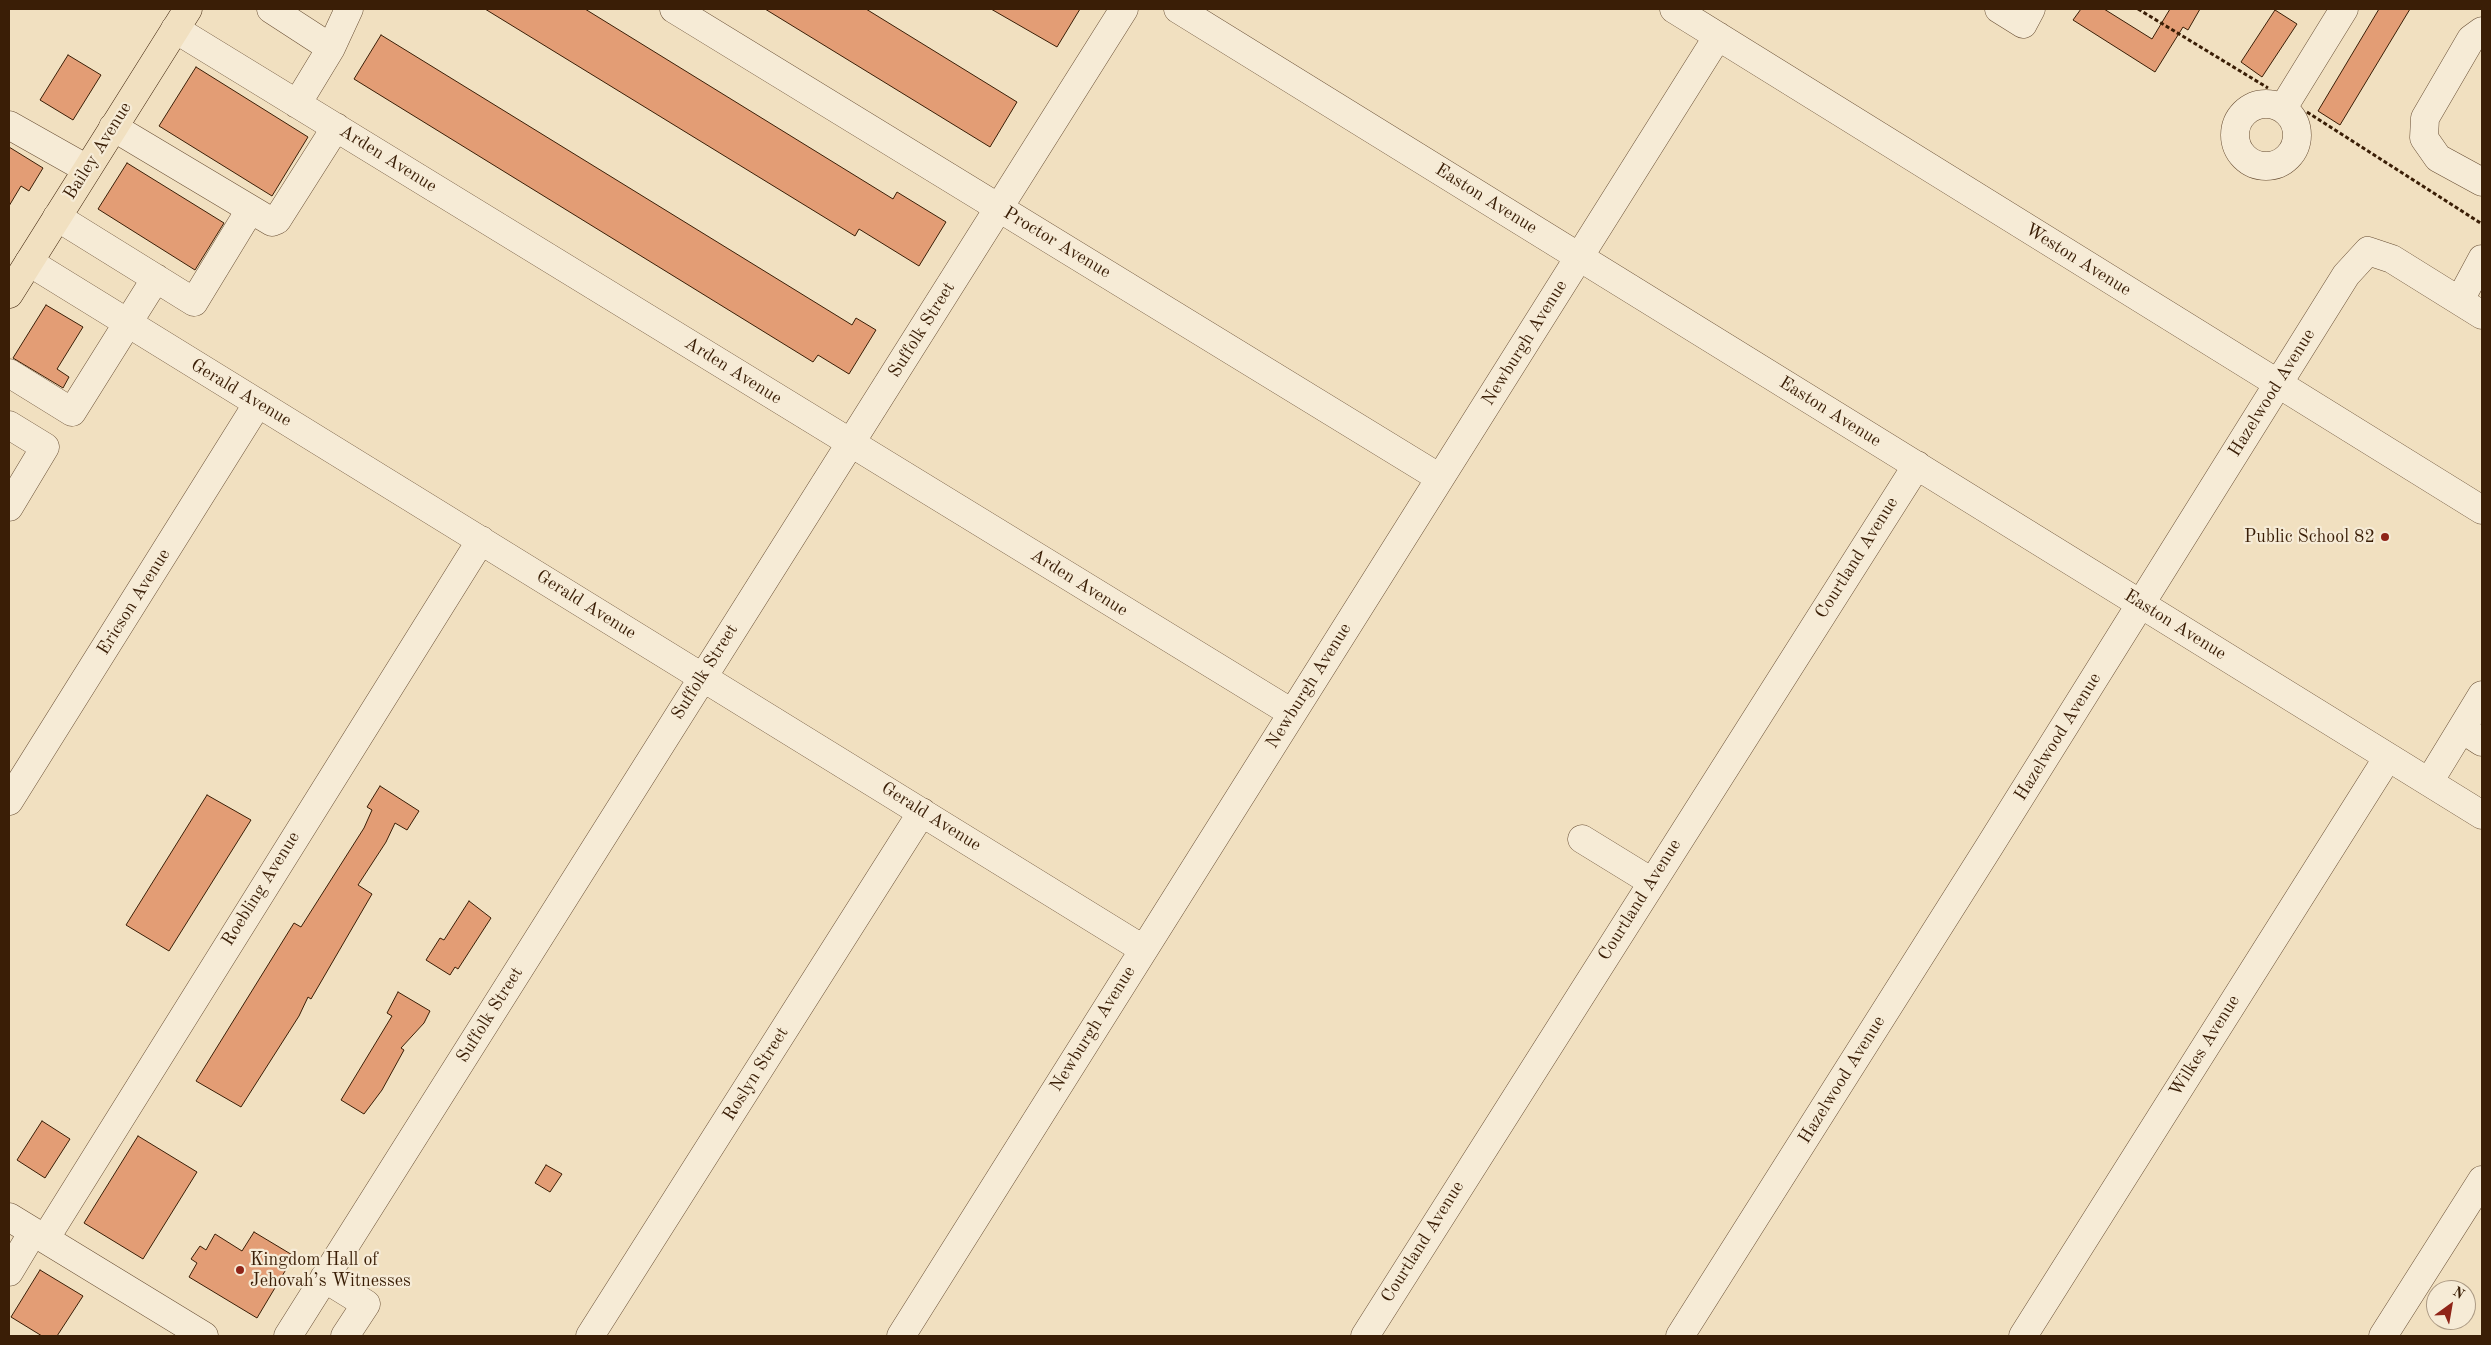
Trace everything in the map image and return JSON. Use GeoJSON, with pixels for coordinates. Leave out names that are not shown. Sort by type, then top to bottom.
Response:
{"type":"FeatureCollection","features":[{"type":"Feature","properties":{"kind":"main road","name":"Bailey Avenue"},"geometry":{"type":"LineString","coordinates":[[9,294],[181,19]]}},
{"type":"Feature","properties":{"kind":"street"},"geometry":{"type":"LineString","coordinates":[[271,9],[331,48]]}},
{"type":"Feature","properties":{"kind":"street"},"geometry":{"type":"LineString","coordinates":[[297,104],[331,48],[349,9]]}},
{"type":"Feature","properties":{"kind":"street","name":"Proctor Avenue"},"geometry":{"type":"LineString","coordinates":[[674,9],[1440,478]]}},
{"type":"Feature","properties":{"kind":"street","name":"Suffolk Street"},"geometry":{"type":"LineString","coordinates":[[288,1336],[702,676],[1124,9]]}},
{"type":"Feature","properties":{"kind":"street","name":"Easton Avenue"},"geometry":{"type":"LineString","coordinates":[[1178,9],[2482,815]]}},
{"type":"Feature","properties":{"kind":"street","name":"Weston Avenue"},"geometry":{"type":"LineString","coordinates":[[1674,9],[2482,510]]}},
{"type":"Feature","properties":{"kind":"street"},"geometry":{"type":"LineString","coordinates":[[1999,9],[2027,16]]}},
{"type":"Feature","properties":{"kind":"street"},"geometry":{"type":"LineString","coordinates":[[2286,104],[2344,9]]}},
{"type":"Feature","properties":{"kind":"street","name":"Arden Avenue"},"geometry":{"type":"LineString","coordinates":[[181,19],[297,104],[1292,714]]}},
{"type":"Feature","properties":{"kind":"street"},"geometry":{"type":"LineString","coordinates":[[2482,31],[2471,39],[2425,118],[2424,138],[2438,158],[2482,182]]}},
{"type":"Feature","properties":{"kind":"street","name":"Newburgh Avenue"},"geometry":{"type":"LineString","coordinates":[[901,1336],[1718,36]]}},
{"type":"Feature","properties":{"kind":"street"},"geometry":{"type":"LineString","coordinates":[[9,125],[87,169]]}},
{"type":"Feature","properties":{"kind":"street"},"geometry":{"type":"LineString","coordinates":[[113,127],[272,222],[277,220],[336,127]]}},
{"type":"Feature","properties":{"kind":"street"},"geometry":{"type":"LineString","coordinates":[[57,217],[194,302],[250,210]]}},
{"type":"Feature","properties":{"kind":"street","name":"Hazelwood Avenue"},"geometry":{"type":"LineString","coordinates":[[1680,1336],[2346,275],[2368,251],[2392,259],[2471,308]]}},
{"type":"Feature","properties":{"kind":"street"},"geometry":{"type":"LineString","coordinates":[[2471,308],[2482,259]]}},
{"type":"Feature","properties":{"kind":"street","name":"Gerald Avenue"},"geometry":{"type":"LineString","coordinates":[[29,262],[1143,949]]}},
{"type":"Feature","properties":{"kind":"street"},"geometry":{"type":"LineString","coordinates":[[9,373],[72,412],[156,278]]}},
{"type":"Feature","properties":{"kind":"street","name":"Ericson Avenue"},"geometry":{"type":"LineString","coordinates":[[9,800],[258,403]]}},
{"type":"Feature","properties":{"kind":"street"},"geometry":{"type":"LineString","coordinates":[[9,425],[45,447],[9,506]]}},
{"type":"Feature","properties":{"kind":"street","name":"Courtland Avenue"},"geometry":{"type":"LineString","coordinates":[[1365,1336],[1916,465]]}},
{"type":"Feature","properties":{"kind":"street","name":"Roebling Avenue"},"geometry":{"type":"LineString","coordinates":[[9,1272],[39,1236],[481,540]]}},
{"type":"Feature","properties":{"kind":"street"},"geometry":{"type":"LineString","coordinates":[[2429,782],[2472,735],[2482,695]]}},
{"type":"Feature","properties":{"kind":"street","name":"Wilkes Avenue"},"geometry":{"type":"LineString","coordinates":[[2023,1336],[2388,757]]}},
{"type":"Feature","properties":{"kind":"street","name":"Roslyn Street"},"geometry":{"type":"LineString","coordinates":[[590,1336],[922,812]]}},
{"type":"Feature","properties":{"kind":"street"},"geometry":{"type":"LineString","coordinates":[[1582,839],[1652,882]]}},
{"type":"Feature","properties":{"kind":"street"},"geometry":{"type":"LineString","coordinates":[[2383,1336],[2482,1180]]}},
{"type":"Feature","properties":{"kind":"street"},"geometry":{"type":"LineString","coordinates":[[9,1217],[204,1336]]}},
{"type":"Feature","properties":{"kind":"street"},"geometry":{"type":"LineString","coordinates":[[324,1278],[366,1304],[345,1336]]}},
{"type":"Feature","properties":{"kind":"path"},"geometry":{"type":"LineString","coordinates":[[2138,9],[2286,104],[2482,224]]}},
{"type":"Feature","properties":{"kind":"building"},"geometry":{"type":"Polygon","coordinates":[[[485,9],[585,9],[893,199],[897,192],[946,222],[919,266],[859,229],[855,236],[485,9]]]}},
{"type":"Feature","properties":{"kind":"building"},"geometry":{"type":"Polygon","coordinates":[[[765,9],[866,9],[1017,102],[990,147],[765,9]]]}},
{"type":"Feature","properties":{"kind":"building"},"geometry":{"type":"Polygon","coordinates":[[[991,9],[1080,9],[1057,47],[991,9]]]}},
{"type":"Feature","properties":{"kind":"building"},"geometry":{"type":"Polygon","coordinates":[[[2081,9],[2104,9],[2152,39],[2170,9],[2200,9],[2188,30],[2183,27],[2155,72],[2073,20],[2081,9]]]}},
{"type":"Feature","properties":{"kind":"building"},"geometry":{"type":"Polygon","coordinates":[[[2379,9],[2410,9],[2340,125],[2318,111],[2379,9]]]}},
{"type":"Feature","properties":{"kind":"building"},"geometry":{"type":"Polygon","coordinates":[[[2275,10],[2297,24],[2262,77],[2241,62],[2275,10]]]}},
{"type":"Feature","properties":{"kind":"building"},"geometry":{"type":"Polygon","coordinates":[[[381,35],[852,325],[856,318],[876,330],[849,374],[818,355],[813,362],[354,79],[381,35]]]}},
{"type":"Feature","properties":{"kind":"building"},"geometry":{"type":"Polygon","coordinates":[[[68,55],[101,75],[73,120],[40,100],[68,55]]]}},
{"type":"Feature","properties":{"kind":"building"},"geometry":{"type":"Polygon","coordinates":[[[196,67],[308,137],[272,196],[159,126],[196,67]]]}},
{"type":"Feature","properties":{"kind":"building"},"geometry":{"type":"Polygon","coordinates":[[[9,147],[43,168],[29,191],[21,186],[9,206],[9,147]]]}},
{"type":"Feature","properties":{"kind":"building"},"geometry":{"type":"Polygon","coordinates":[[[127,163],[224,223],[195,270],[98,209],[127,163]]]}},
{"type":"Feature","properties":{"kind":"building"},"geometry":{"type":"Polygon","coordinates":[[[46,305],[83,327],[57,369],[69,377],[63,388],[13,358],[46,305]]]}},
{"type":"Feature","properties":{"kind":"building"},"geometry":{"type":"Polygon","coordinates":[[[380,786],[419,811],[407,830],[395,823],[386,842],[358,885],[372,894],[311,999],[308,997],[299,1016],[241,1107],[196,1081],[294,923],[301,927],[364,828],[372,810],[367,807],[380,786]]]}},
{"type":"Feature","properties":{"kind":"building"},"geometry":{"type":"Polygon","coordinates":[[[207,795],[251,820],[169,951],[126,925],[207,795]]]}},
{"type":"Feature","properties":{"kind":"building"},"geometry":{"type":"Polygon","coordinates":[[[469,901],[491,918],[458,969],[455,967],[450,975],[426,960],[440,938],[444,940],[469,901]]]}},
{"type":"Feature","properties":{"kind":"building"},"geometry":{"type":"Polygon","coordinates":[[[398,992],[430,1011],[424,1023],[401,1048],[404,1050],[382,1090],[364,1114],[341,1100],[392,1016],[387,1013],[398,992]]]}},
{"type":"Feature","properties":{"kind":"building"},"geometry":{"type":"Polygon","coordinates":[[[42,1121],[70,1139],[45,1178],[17,1160],[42,1121]]]}},
{"type":"Feature","properties":{"kind":"building"},"geometry":{"type":"Polygon","coordinates":[[[138,1136],[197,1172],[143,1259],[84,1223],[138,1136]]]}},
{"type":"Feature","properties":{"kind":"building"},"geometry":{"type":"Polygon","coordinates":[[[546,1165],[562,1174],[550,1192],[535,1183],[546,1165]]]}},
{"type":"Feature","properties":{"kind":"building","name":"Kingdom Hall of Jehovah’s Witnesses"},"geometry":{"type":"Polygon","coordinates":[[[254,1232],[294,1256],[257,1318],[189,1277],[197,1263],[191,1259],[200,1246],[206,1250],[215,1234],[242,1251],[254,1232]]]}},
{"type":"Feature","properties":{"kind":"building"},"geometry":{"type":"Polygon","coordinates":[[[40,1270],[83,1296],[57,1336],[42,1336],[11,1317],[40,1270]]]}},
{"type":"Feature","properties":{"kind":"place","name":"Public School 82"},"geometry":{"type":"Point","coordinates":[2385,537]}},
{"type":"Feature","properties":{"kind":"place","name":"Kingdom Hall of Jehovah’s Witnesses"},"geometry":{"type":"Point","coordinates":[240,1270]}}]}
